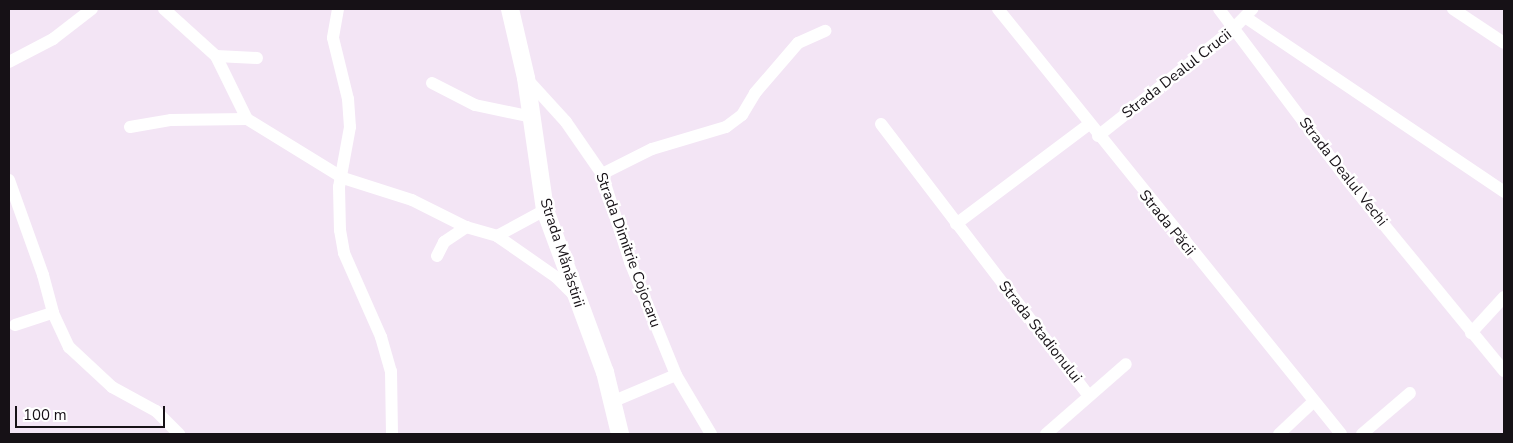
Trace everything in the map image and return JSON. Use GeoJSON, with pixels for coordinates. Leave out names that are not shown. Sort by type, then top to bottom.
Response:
{"type":"FeatureCollection","features":[{"type":"Feature","properties":{"kind":"street"},"geometry":{"type":"LineString","coordinates":[[9,62],[53,39],[92,9]]}},
{"type":"Feature","properties":{"kind":"street"},"geometry":{"type":"LineString","coordinates":[[164,9],[216,56],[247,119],[343,178],[412,200],[466,226],[497,236],[556,277],[575,296]]}},
{"type":"Feature","properties":{"kind":"street"},"geometry":{"type":"LineString","coordinates":[[338,9],[333,38],[348,99],[350,127],[338,205],[344,254],[381,337],[391,371],[392,434]]}},
{"type":"Feature","properties":{"kind":"street","name":"Strada Mănăstirii"},"geometry":{"type":"LineString","coordinates":[[510,9],[526,78],[546,210],[575,296],[614,401],[620,434]]}},
{"type":"Feature","properties":{"kind":"street","name":"Strada Păcii"},"geometry":{"type":"LineString","coordinates":[[998,9],[1088,125],[1341,434]]}},
{"type":"Feature","properties":{"kind":"street","name":"Strada Dealul Vechi"},"geometry":{"type":"LineString","coordinates":[[1219,9],[1348,182],[1504,371]]}},
{"type":"Feature","properties":{"kind":"street"},"geometry":{"type":"LineString","coordinates":[[1453,9],[1504,43]]}},
{"type":"Feature","properties":{"kind":"street"},"geometry":{"type":"LineString","coordinates":[[1249,13],[1504,192]]}},
{"type":"Feature","properties":{"kind":"street","name":"Strada Dealul Crucii"},"geometry":{"type":"LineString","coordinates":[[1098,136],[1233,30],[1249,13]]}},
{"type":"Feature","properties":{"kind":"street"},"geometry":{"type":"LineString","coordinates":[[602,174],[652,149],[726,127],[742,115],[755,93],[798,43],[825,30]]}},
{"type":"Feature","properties":{"kind":"street"},"geometry":{"type":"LineString","coordinates":[[216,56],[257,58]]}},
{"type":"Feature","properties":{"kind":"street","name":"Strada Dimitrie Cojocaru"},"geometry":{"type":"LineString","coordinates":[[526,78],[572,129],[602,174],[630,262],[676,375],[711,434]]}},
{"type":"Feature","properties":{"kind":"street"},"geometry":{"type":"LineString","coordinates":[[432,83],[475,105],[532,117]]}},
{"type":"Feature","properties":{"kind":"street"},"geometry":{"type":"LineString","coordinates":[[130,127],[171,120],[247,119]]}},
{"type":"Feature","properties":{"kind":"street","name":"Strada Stadionului"},"geometry":{"type":"LineString","coordinates":[[881,124],[1088,394],[1046,434]]}},
{"type":"Feature","properties":{"kind":"street"},"geometry":{"type":"LineString","coordinates":[[956,224],[1088,125]]}},
{"type":"Feature","properties":{"kind":"street"},"geometry":{"type":"LineString","coordinates":[[9,180],[43,275],[53,313],[69,347],[81,361],[112,387],[156,411],[179,434]]}},
{"type":"Feature","properties":{"kind":"street"},"geometry":{"type":"LineString","coordinates":[[497,236],[546,210]]}},
{"type":"Feature","properties":{"kind":"street"},"geometry":{"type":"LineString","coordinates":[[437,256],[444,242],[466,226]]}},
{"type":"Feature","properties":{"kind":"street"},"geometry":{"type":"LineString","coordinates":[[1471,333],[1504,297]]}},
{"type":"Feature","properties":{"kind":"street"},"geometry":{"type":"LineString","coordinates":[[15,325],[53,313]]}},
{"type":"Feature","properties":{"kind":"street"},"geometry":{"type":"LineString","coordinates":[[1088,394],[1126,364]]}},
{"type":"Feature","properties":{"kind":"street"},"geometry":{"type":"LineString","coordinates":[[614,401],[676,375]]}},
{"type":"Feature","properties":{"kind":"street"},"geometry":{"type":"LineString","coordinates":[[1362,434],[1410,393]]}},
{"type":"Feature","properties":{"kind":"street"},"geometry":{"type":"LineString","coordinates":[[1279,434],[1313,402]]}}]}
